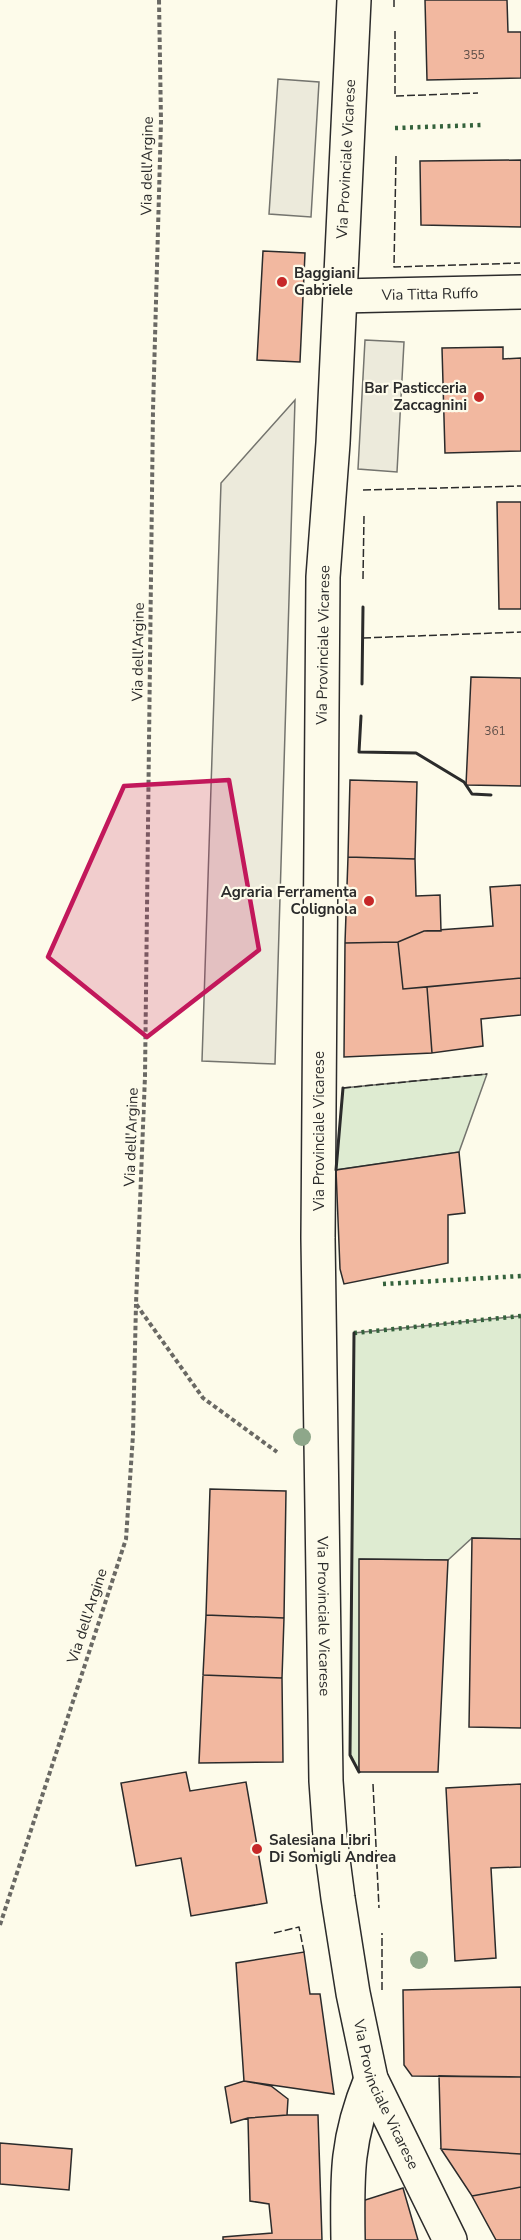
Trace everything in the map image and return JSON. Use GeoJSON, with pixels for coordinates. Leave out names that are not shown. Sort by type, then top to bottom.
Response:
{"type":"FeatureCollection","features":[{"type":"Feature","properties":{"kind":"main road","name":"Via Provinciale Vicarese"},"geometry":{"type":"LineString","coordinates":[[354,0],[340,296],[323,578],[318,1239],[320,1479],[330,1837],[353,1993],[371,2079],[450,2240]]}},
{"type":"Feature","properties":{"kind":"main road","name":"Via Titta Ruffo"},"geometry":{"type":"LineString","coordinates":[[340,296],[521,292]]}},
{"type":"Feature","properties":{"kind":"main road"},"geometry":{"type":"LineString","coordinates":[[348,2240],[347,2188],[351,2136],[371,2079]]}},
{"type":"Feature","properties":{"kind":"path","name":"Via dell'Argine"},"geometry":{"type":"LineString","coordinates":[[0,1924],[126,1539],[133,1435],[145,1076],[153,410],[160,121],[159,0]]}},
{"type":"Feature","properties":{"kind":"path"},"geometry":{"type":"LineString","coordinates":[[136,1304],[203,1398],[257,1439],[320,1479]]}},
{"type":"Feature","properties":{"kind":"highlighted area"},"geometry":{"type":"Polygon","coordinates":[[[229,780],[259,950],[147,1037],[48,957],[124,786],[229,780]]]}},
{"type":"Feature","properties":{"kind":"green space"},"geometry":{"type":"Polygon","coordinates":[[[487,1074],[459,1152],[336,1170],[343,1088],[487,1074]]]}},
{"type":"Feature","properties":{"kind":"green space"},"geometry":{"type":"Polygon","coordinates":[[[521,1316],[521,1539],[472,1538],[448,1560],[360,1559],[359,1772],[350,1755],[354,1333],[521,1316]]]}},
{"type":"Feature","properties":{"kind":"shaded area"},"geometry":{"type":"Polygon","coordinates":[[[278,79],[319,82],[311,217],[269,214],[278,79]]]}},
{"type":"Feature","properties":{"kind":"shaded area"},"geometry":{"type":"Polygon","coordinates":[[[365,340],[404,342],[397,472],[358,469],[365,340]]]}},
{"type":"Feature","properties":{"kind":"shaded area"},"geometry":{"type":"Polygon","coordinates":[[[295,400],[275,1064],[202,1061],[221,483],[295,400]]]}},
{"type":"Feature","properties":{"kind":"building"},"geometry":{"type":"Polygon","coordinates":[[[425,0],[507,0],[508,32],[521,32],[521,78],[427,80],[425,0]]]}},
{"type":"Feature","properties":{"kind":"building"},"geometry":{"type":"Polygon","coordinates":[[[521,160],[521,227],[421,225],[420,161],[521,160]]]}},
{"type":"Feature","properties":{"kind":"building","name":"Baggiani Gabriele"},"geometry":{"type":"Polygon","coordinates":[[[263,251],[305,253],[300,362],[257,360],[263,251]]]}},
{"type":"Feature","properties":{"kind":"building"},"geometry":{"type":"Polygon","coordinates":[[[503,347],[503,359],[521,358],[521,451],[445,453],[442,348],[503,347]]]}},
{"type":"Feature","properties":{"kind":"building"},"geometry":{"type":"Polygon","coordinates":[[[497,502],[521,502],[521,609],[499,609],[497,502]]]}},
{"type":"Feature","properties":{"kind":"building"},"geometry":{"type":"Polygon","coordinates":[[[471,677],[521,678],[521,786],[466,785],[471,677]]]}},
{"type":"Feature","properties":{"kind":"building"},"geometry":{"type":"Polygon","coordinates":[[[350,780],[417,782],[415,859],[348,857],[350,780]]]}},
{"type":"Feature","properties":{"kind":"building"},"geometry":{"type":"Polygon","coordinates":[[[348,857],[415,859],[416,896],[440,895],[441,931],[424,931],[398,942],[345,943],[348,857]]]}},
{"type":"Feature","properties":{"kind":"building"},"geometry":{"type":"Polygon","coordinates":[[[521,885],[521,978],[403,989],[398,942],[424,931],[493,926],[490,887],[521,885]]]}},
{"type":"Feature","properties":{"kind":"building"},"geometry":{"type":"Polygon","coordinates":[[[398,942],[403,989],[427,987],[432,1053],[344,1057],[345,943],[398,942]]]}},
{"type":"Feature","properties":{"kind":"building"},"geometry":{"type":"Polygon","coordinates":[[[521,978],[521,1015],[481,1019],[483,1046],[432,1053],[427,987],[521,978]]]}},
{"type":"Feature","properties":{"kind":"building"},"geometry":{"type":"Polygon","coordinates":[[[459,1152],[465,1213],[448,1215],[448,1263],[344,1284],[340,1269],[336,1170],[459,1152]]]}},
{"type":"Feature","properties":{"kind":"building"},"geometry":{"type":"Polygon","coordinates":[[[210,1489],[286,1491],[284,1618],[206,1615],[210,1489]]]}},
{"type":"Feature","properties":{"kind":"building"},"geometry":{"type":"Polygon","coordinates":[[[472,1538],[521,1539],[521,1728],[469,1727],[472,1538]]]}},
{"type":"Feature","properties":{"kind":"building"},"geometry":{"type":"Polygon","coordinates":[[[359,1559],[448,1560],[438,1772],[359,1772],[359,1559]]]}},
{"type":"Feature","properties":{"kind":"building"},"geometry":{"type":"Polygon","coordinates":[[[206,1615],[284,1618],[282,1678],[203,1675],[206,1615]]]}},
{"type":"Feature","properties":{"kind":"building"},"geometry":{"type":"Polygon","coordinates":[[[203,1675],[282,1678],[283,1762],[199,1763],[203,1675]]]}},
{"type":"Feature","properties":{"kind":"building"},"geometry":{"type":"Polygon","coordinates":[[[186,1772],[190,1791],[246,1782],[267,1903],[191,1916],[181,1858],[136,1866],[121,1783],[186,1772]]]}},
{"type":"Feature","properties":{"kind":"building"},"geometry":{"type":"Polygon","coordinates":[[[521,1784],[521,1867],[491,1868],[496,1958],[455,1961],[446,1788],[521,1784]]]}},
{"type":"Feature","properties":{"kind":"building"},"geometry":{"type":"Polygon","coordinates":[[[304,1952],[310,1994],[320,1994],[334,2094],[244,2081],[236,1963],[304,1952]]]}},
{"type":"Feature","properties":{"kind":"building"},"geometry":{"type":"Polygon","coordinates":[[[521,1987],[521,2077],[412,2076],[404,2065],[403,1990],[521,1987]]]}},
{"type":"Feature","properties":{"kind":"building"},"geometry":{"type":"Polygon","coordinates":[[[439,2076],[521,2077],[521,2154],[441,2149],[439,2076]]]}},
{"type":"Feature","properties":{"kind":"building"},"geometry":{"type":"Polygon","coordinates":[[[244,2081],[271,2086],[288,2099],[287,2115],[248,2118],[231,2123],[225,2087],[244,2081]]]}},
{"type":"Feature","properties":{"kind":"building"},"geometry":{"type":"Polygon","coordinates":[[[318,2115],[322,2240],[223,2240],[223,2237],[272,2233],[269,2204],[250,2201],[248,2118],[318,2115]]]}},
{"type":"Feature","properties":{"kind":"building"},"geometry":{"type":"Polygon","coordinates":[[[0,2143],[72,2149],[69,2190],[0,2184],[0,2143]]]}},
{"type":"Feature","properties":{"kind":"building"},"geometry":{"type":"Polygon","coordinates":[[[441,2149],[521,2154],[521,2187],[472,2196],[441,2149]]]}},
{"type":"Feature","properties":{"kind":"building"},"geometry":{"type":"Polygon","coordinates":[[[521,2187],[521,2240],[496,2240],[472,2196],[521,2187]]]}},
{"type":"Feature","properties":{"kind":"building"},"geometry":{"type":"Polygon","coordinates":[[[403,2188],[418,2240],[362,2240],[362,2201],[403,2188]]]}},
{"type":"Feature","properties":{"kind":"hedge"},"geometry":{"type":"LineString","coordinates":[[395,128],[481,125]]}},
{"type":"Feature","properties":{"kind":"hedge"},"geometry":{"type":"LineString","coordinates":[[383,1284],[521,1276]]}},
{"type":"Feature","properties":{"kind":"hedge"},"geometry":{"type":"LineString","coordinates":[[354,1333],[521,1316]]}},
{"type":"Feature","properties":{"kind":"fence"},"geometry":{"type":"LineString","coordinates":[[394,0],[394,7]]}},
{"type":"Feature","properties":{"kind":"fence"},"geometry":{"type":"LineString","coordinates":[[395,31],[395,96],[478,93]]}},
{"type":"Feature","properties":{"kind":"fence"},"geometry":{"type":"LineString","coordinates":[[396,156],[394,267],[520,263]]}},
{"type":"Feature","properties":{"kind":"fence"},"geometry":{"type":"LineString","coordinates":[[363,490],[521,486]]}},
{"type":"Feature","properties":{"kind":"fence"},"geometry":{"type":"LineString","coordinates":[[363,579],[364,516]]}},
{"type":"Feature","properties":{"kind":"fence"},"geometry":{"type":"LineString","coordinates":[[363,638],[521,632]]}},
{"type":"Feature","properties":{"kind":"fence"},"geometry":{"type":"LineString","coordinates":[[343,1088],[487,1074]]}},
{"type":"Feature","properties":{"kind":"fence"},"geometry":{"type":"LineString","coordinates":[[373,1784],[379,1908]]}},
{"type":"Feature","properties":{"kind":"fence"},"geometry":{"type":"LineString","coordinates":[[274,1933],[299,1927],[304,1952]]}},
{"type":"Feature","properties":{"kind":"fence"},"geometry":{"type":"LineString","coordinates":[[382,1933],[382,1990]]}},
{"type":"Feature","properties":{"kind":"wall"},"geometry":{"type":"LineString","coordinates":[[362,684],[363,607]]}},
{"type":"Feature","properties":{"kind":"wall"},"geometry":{"type":"LineString","coordinates":[[361,716],[359,752],[416,753],[464,782],[472,794],[491,795]]}},
{"type":"Feature","properties":{"kind":"wall"},"geometry":{"type":"LineString","coordinates":[[336,1170],[343,1088]]}},
{"type":"Feature","properties":{"kind":"wall"},"geometry":{"type":"LineString","coordinates":[[354,1333],[350,1755],[359,1772]]}},
{"type":"Feature","properties":{"kind":"place","name":"Baggiani Gabriele"},"geometry":{"type":"Point","coordinates":[282,282]}},
{"type":"Feature","properties":{"kind":"place","name":"Bar Pasticceria Zaccagnini"},"geometry":{"type":"Point","coordinates":[479,397]}},
{"type":"Feature","properties":{"kind":"place","name":"Agraria Ferramenta Colignola"},"geometry":{"type":"Point","coordinates":[369,901]}},
{"type":"Feature","properties":{"kind":"place","name":"Salesiana Libri Di Somigli Andrea"},"geometry":{"type":"Point","coordinates":[257,1849]}}]}
